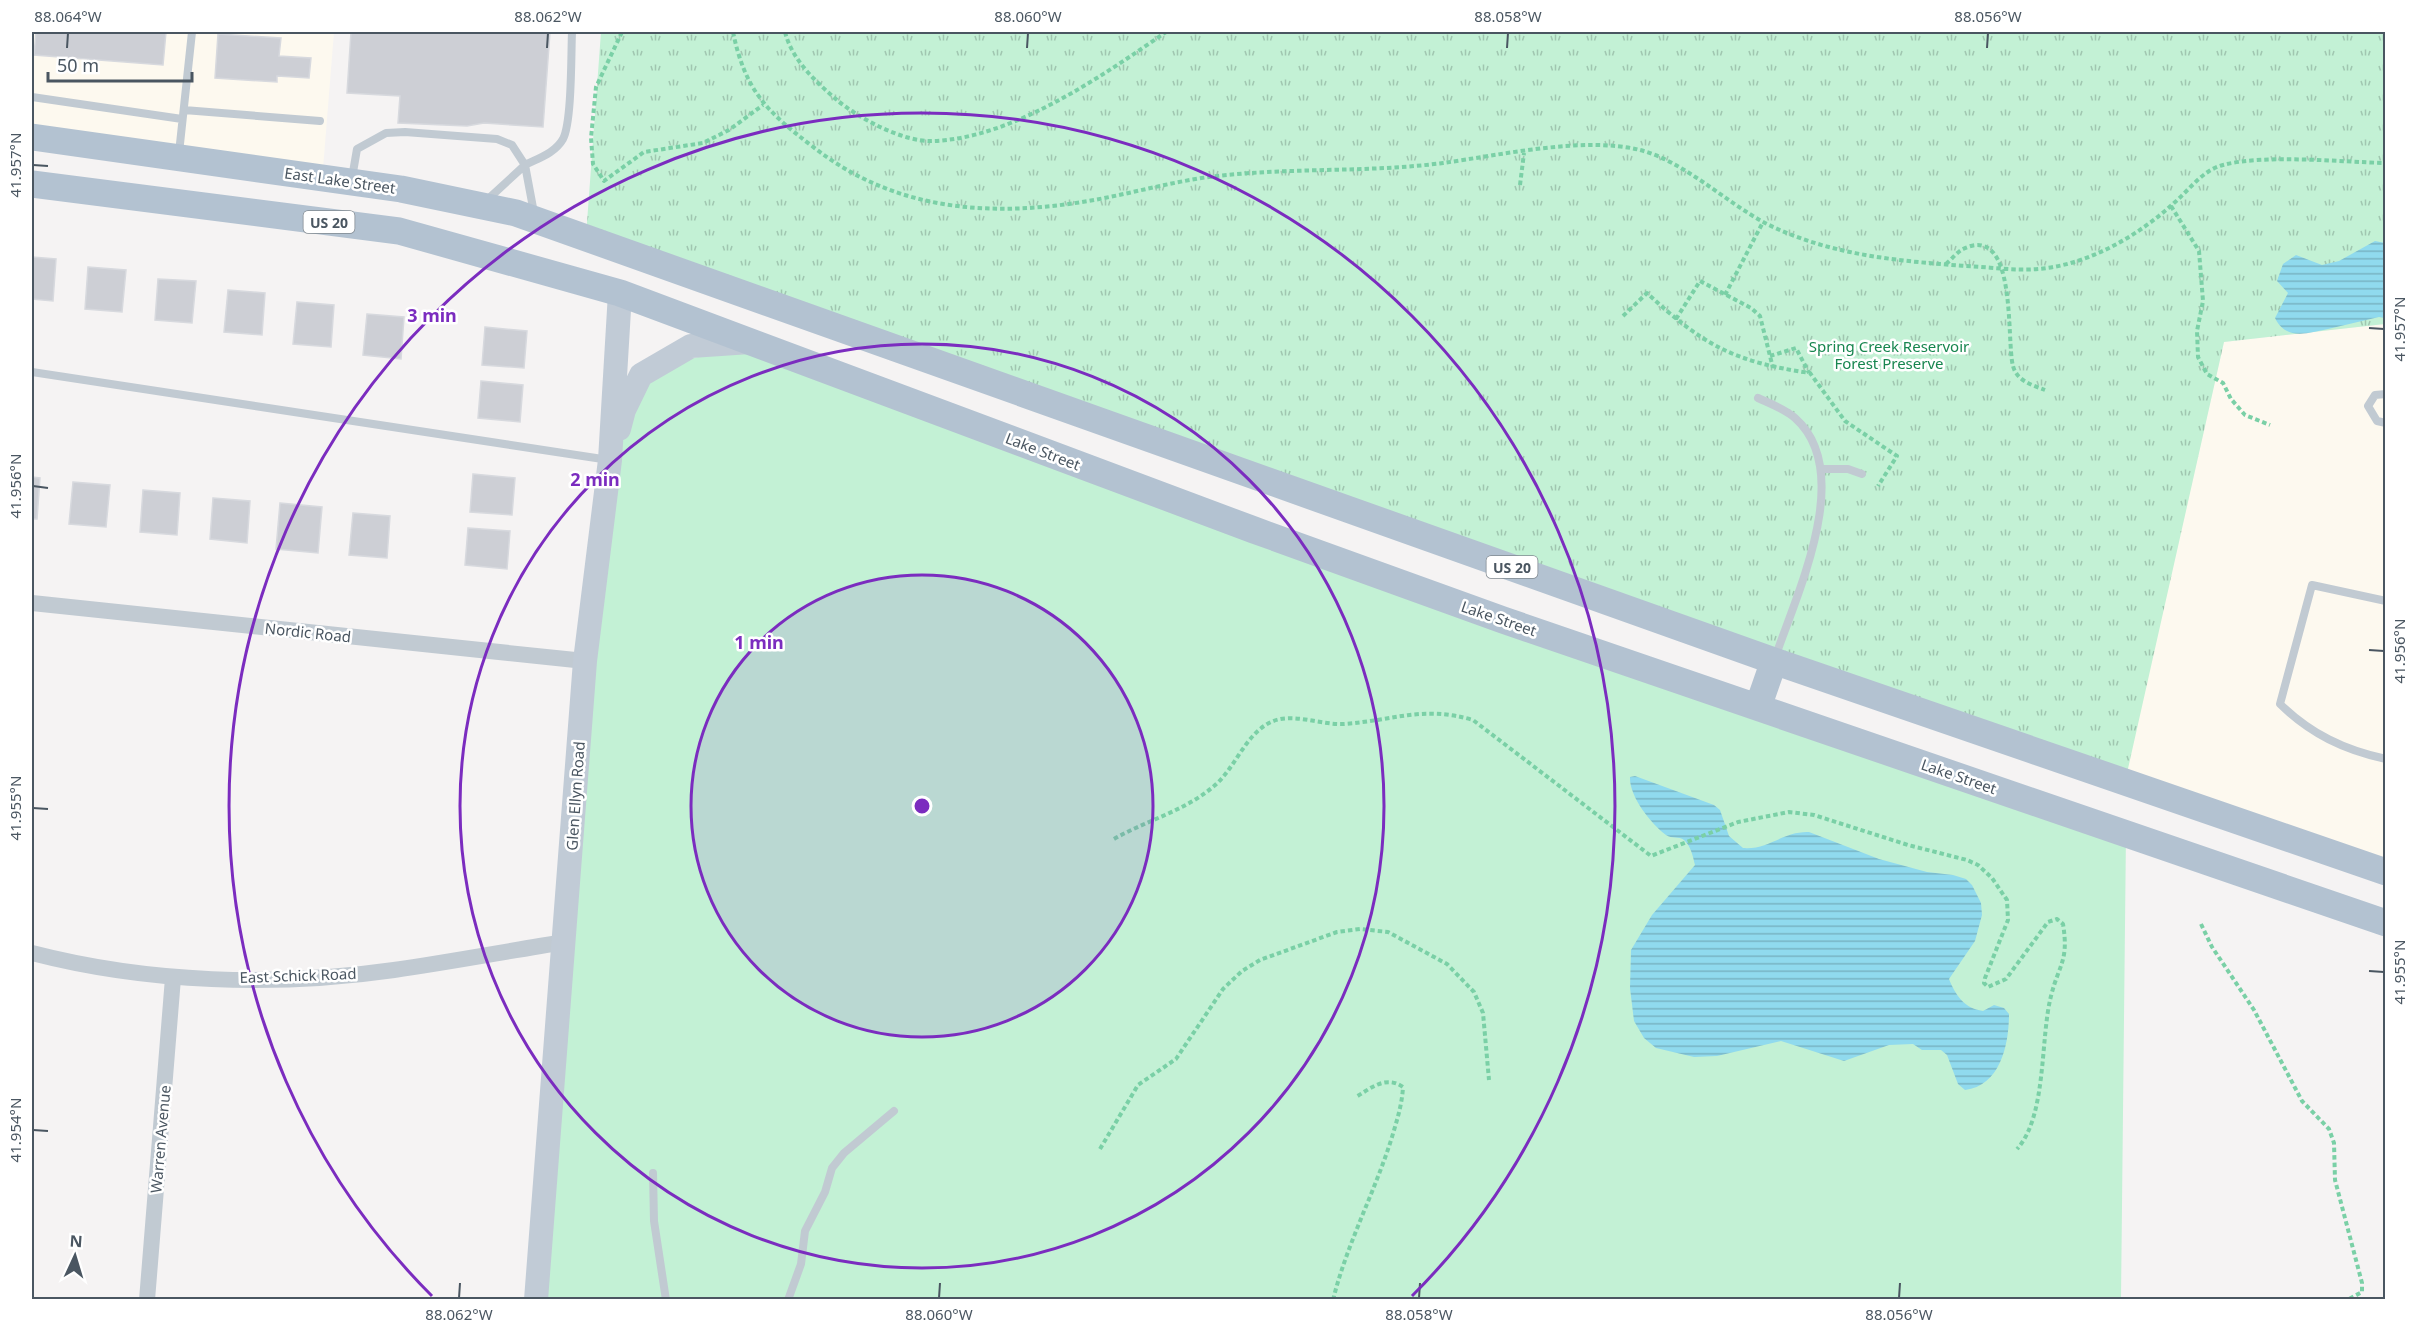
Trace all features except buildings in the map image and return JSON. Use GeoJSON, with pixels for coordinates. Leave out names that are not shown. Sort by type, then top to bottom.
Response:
{"type":"FeatureCollection","features":[{"type":"Feature","properties":{"kind":"main road","name":"East Lake Street"},"geometry":{"type":"LineString","coordinates":[[32,137],[351,181],[481,206],[536,220],[640,257]]}},
{"type":"Feature","properties":{"kind":"main road","name":"US 20"},"geometry":{"type":"LineString","coordinates":[[32,184],[399,231],[620,293]]}},
{"type":"Feature","properties":{"kind":"main road","name":"US 20"},"geometry":{"type":"LineString","coordinates":[[640,257],[1774,661],[2385,872]]}},
{"type":"Feature","properties":{"kind":"main road"},"geometry":{"type":"LineString","coordinates":[[620,293],[640,257]]}},
{"type":"Feature","properties":{"kind":"main road","name":"Lake Street"},"geometry":{"type":"LineString","coordinates":[[620,293],[1254,530],[2385,923]]}},
{"type":"Feature","properties":{"kind":"main road"},"geometry":{"type":"LineString","coordinates":[[1758,707],[1774,661]]}},
{"type":"Feature","properties":{"kind":"street","name":"Glen Ellyn Road"},"geometry":{"type":"LineString","coordinates":[[536,1299],[585,661],[610,460],[620,293]]}},
{"type":"Feature","properties":{"kind":"street"},"geometry":{"type":"LineString","coordinates":[[610,460],[624,410],[641,375],[691,346],[752,342]]}},
{"type":"Feature","properties":{"kind":"street","name":"Nordic Road"},"geometry":{"type":"LineString","coordinates":[[32,603],[585,661]]}},
{"type":"Feature","properties":{"kind":"street","name":"East Schick Road"},"geometry":{"type":"LineString","coordinates":[[32,953],[173,978],[276,978],[381,971],[565,942]]}},
{"type":"Feature","properties":{"kind":"street","name":"Warren Avenue"},"geometry":{"type":"LineString","coordinates":[[147,1299],[173,978]]}},
{"type":"Feature","properties":{"kind":"lane"},"geometry":{"type":"LineString","coordinates":[[179,157],[192,32]]}},
{"type":"Feature","properties":{"kind":"lane"},"geometry":{"type":"LineString","coordinates":[[481,206],[525,165],[552,152],[563,138],[572,32]]}},
{"type":"Feature","properties":{"kind":"lane"},"geometry":{"type":"LineString","coordinates":[[32,97],[183,114],[320,121]]}},
{"type":"Feature","properties":{"kind":"lane"},"geometry":{"type":"LineString","coordinates":[[351,181],[357,149],[386,133],[405,132],[497,139],[512,145],[525,165],[536,220]]}},
{"type":"Feature","properties":{"kind":"lane"},"geometry":{"type":"LineString","coordinates":[[32,372],[610,460]]}},
{"type":"Feature","properties":{"kind":"lane"},"geometry":{"type":"LineString","coordinates":[[2385,394],[2375,395],[2368,406],[2377,421],[2385,423]]}},
{"type":"Feature","properties":{"kind":"lane"},"geometry":{"type":"LineString","coordinates":[[1758,398],[1795,418],[1809,434],[1818,454],[1821,469],[1822,497],[1817,523],[1774,661]]}},
{"type":"Feature","properties":{"kind":"lane"},"geometry":{"type":"LineString","coordinates":[[1821,469],[1848,469],[1862,474]]}},
{"type":"Feature","properties":{"kind":"lane"},"geometry":{"type":"LineString","coordinates":[[2385,602],[2312,585],[2280,704],[2300,724],[2352,752],[2385,759]]}},
{"type":"Feature","properties":{"kind":"lane"},"geometry":{"type":"LineString","coordinates":[[788,1299],[801,1264],[805,1231],[825,1192],[832,1168],[844,1153],[894,1111]]}},
{"type":"Feature","properties":{"kind":"lane"},"geometry":{"type":"LineString","coordinates":[[653,1173],[654,1221],[666,1299]]}},
{"type":"Feature","properties":{"kind":"path"},"geometry":{"type":"LineString","coordinates":[[622,32],[596,87],[591,138],[593,164],[604,181],[644,152],[703,143],[729,130],[763,105]]}},
{"type":"Feature","properties":{"kind":"path"},"geometry":{"type":"LineString","coordinates":[[733,32],[739,63],[763,105],[822,154],[858,177],[905,196],[949,207],[1000,210],[1090,201],[1207,177],[1412,166],[1582,145],[1641,150],[1682,170],[1763,222],[1797,237],[1857,255],[1946,264],[2038,269],[2073,262],[2114,246],[2171,206],[2204,174],[2222,165],[2263,160],[2385,163]]}},
{"type":"Feature","properties":{"kind":"path"},"geometry":{"type":"LineString","coordinates":[[785,32],[810,77],[845,107],[888,130],[931,141],[987,134],[1036,112],[1119,65],[1166,32]]}},
{"type":"Feature","properties":{"kind":"path"},"geometry":{"type":"LineString","coordinates":[[1520,185],[1524,153]]}},
{"type":"Feature","properties":{"kind":"path"},"geometry":{"type":"LineString","coordinates":[[2171,206],[2199,250],[2203,301],[2197,331],[2198,357],[2207,374],[2223,383],[2231,399],[2245,416],[2270,425]]}},
{"type":"Feature","properties":{"kind":"path"},"geometry":{"type":"LineString","coordinates":[[1725,295],[1763,222]]}},
{"type":"Feature","properties":{"kind":"path"},"geometry":{"type":"LineString","coordinates":[[1946,264],[1963,249],[1976,246],[1994,251],[2003,268],[2013,367],[2026,383],[2045,390]]}},
{"type":"Feature","properties":{"kind":"path"},"geometry":{"type":"LineString","coordinates":[[1676,319],[1700,281],[1751,308],[1760,316],[1773,368]]}},
{"type":"Feature","properties":{"kind":"path"},"geometry":{"type":"LineString","coordinates":[[1623,316],[1647,293],[1705,342],[1726,352],[1773,368],[1810,374]]}},
{"type":"Feature","properties":{"kind":"path"},"geometry":{"type":"LineString","coordinates":[[1770,356],[1796,348],[1810,374],[1845,421],[1897,456],[1878,486]]}},
{"type":"Feature","properties":{"kind":"path"},"geometry":{"type":"LineString","coordinates":[[1114,839],[1139,824],[1163,817],[1216,786],[1256,734],[1268,723],[1280,718],[1341,724],[1415,713],[1448,712],[1473,720],[1645,854],[1659,855],[1738,822],[1789,812],[1814,815],[1978,865],[1992,878],[2007,900],[2008,920],[1985,978],[1984,983],[1988,987],[2006,979],[2048,922],[2057,919],[2064,924],[2064,962],[2051,996],[2044,1053],[2031,1125],[2024,1141],[2017,1149]]}},
{"type":"Feature","properties":{"kind":"path"},"geometry":{"type":"LineString","coordinates":[[2201,924],[2212,947],[2259,1019],[2302,1101],[2329,1129],[2334,1143],[2335,1180],[2362,1283],[2362,1292],[2347,1299]]}},
{"type":"Feature","properties":{"kind":"path"},"geometry":{"type":"LineString","coordinates":[[1100,1149],[1138,1085],[1176,1059],[1223,989],[1242,971],[1260,960],[1337,932],[1360,929],[1388,932],[1447,964],[1474,992],[1483,1013],[1489,1080]]}},
{"type":"Feature","properties":{"kind":"path"},"geometry":{"type":"LineString","coordinates":[[1333,1299],[1343,1263],[1386,1157],[1402,1101],[1403,1087],[1396,1082],[1384,1081],[1356,1097]]}},
{"type":"Feature","properties":{"kind":"shaded area"},"geometry":{"type":"Polygon","coordinates":[[[32,32],[334,32],[323,169],[32,129],[32,32]]]}},
{"type":"Feature","properties":{"kind":"shaded area"},"geometry":{"type":"Polygon","coordinates":[[[2385,324],[2385,863],[2127,769],[2224,342],[2385,324]]]}},
{"type":"Feature","properties":{"kind":"green space","name":"Spring Creek Reservoir Forest Preserve"},"geometry":{"type":"Polygon","coordinates":[[[601,32],[2385,32],[2385,324],[2224,342],[2125,782],[586,236],[601,32]]]}},
{"type":"Feature","properties":{"kind":"green space"},"geometry":{"type":"Polygon","coordinates":[[[749,351],[2126,833],[2121,1299],[544,1300],[586,743],[614,494],[622,446],[635,404],[645,388],[656,377],[693,358],[749,351]]]}},
{"type":"Feature","properties":{"kind":"water"},"geometry":{"type":"Polygon","coordinates":[[[2375,241],[2385,243],[2385,318],[2379,317],[2298,334],[2285,330],[2280,325],[2275,318],[2288,293],[2277,281],[2283,264],[2296,255],[2322,265],[2339,261],[2375,241]]]}},
{"type":"Feature","properties":{"kind":"water"},"geometry":{"type":"Polygon","coordinates":[[[1635,776],[1714,805],[1720,810],[1729,836],[1743,848],[1761,846],[1791,834],[1809,832],[1879,859],[1927,872],[1966,879],[1972,885],[1981,903],[1982,915],[1975,941],[1949,979],[1958,996],[1971,1007],[1983,1011],[1994,1005],[2004,1008],[2009,1014],[2004,1051],[2000,1062],[1987,1081],[1965,1090],[1958,1084],[1947,1055],[1941,1050],[1922,1050],[1913,1044],[1889,1045],[1844,1061],[1781,1041],[1717,1056],[1694,1057],[1656,1048],[1644,1038],[1634,1021],[1630,988],[1631,950],[1652,915],[1695,865],[1686,842],[1666,835],[1642,809],[1631,784],[1630,777],[1635,776]]]}}]}
